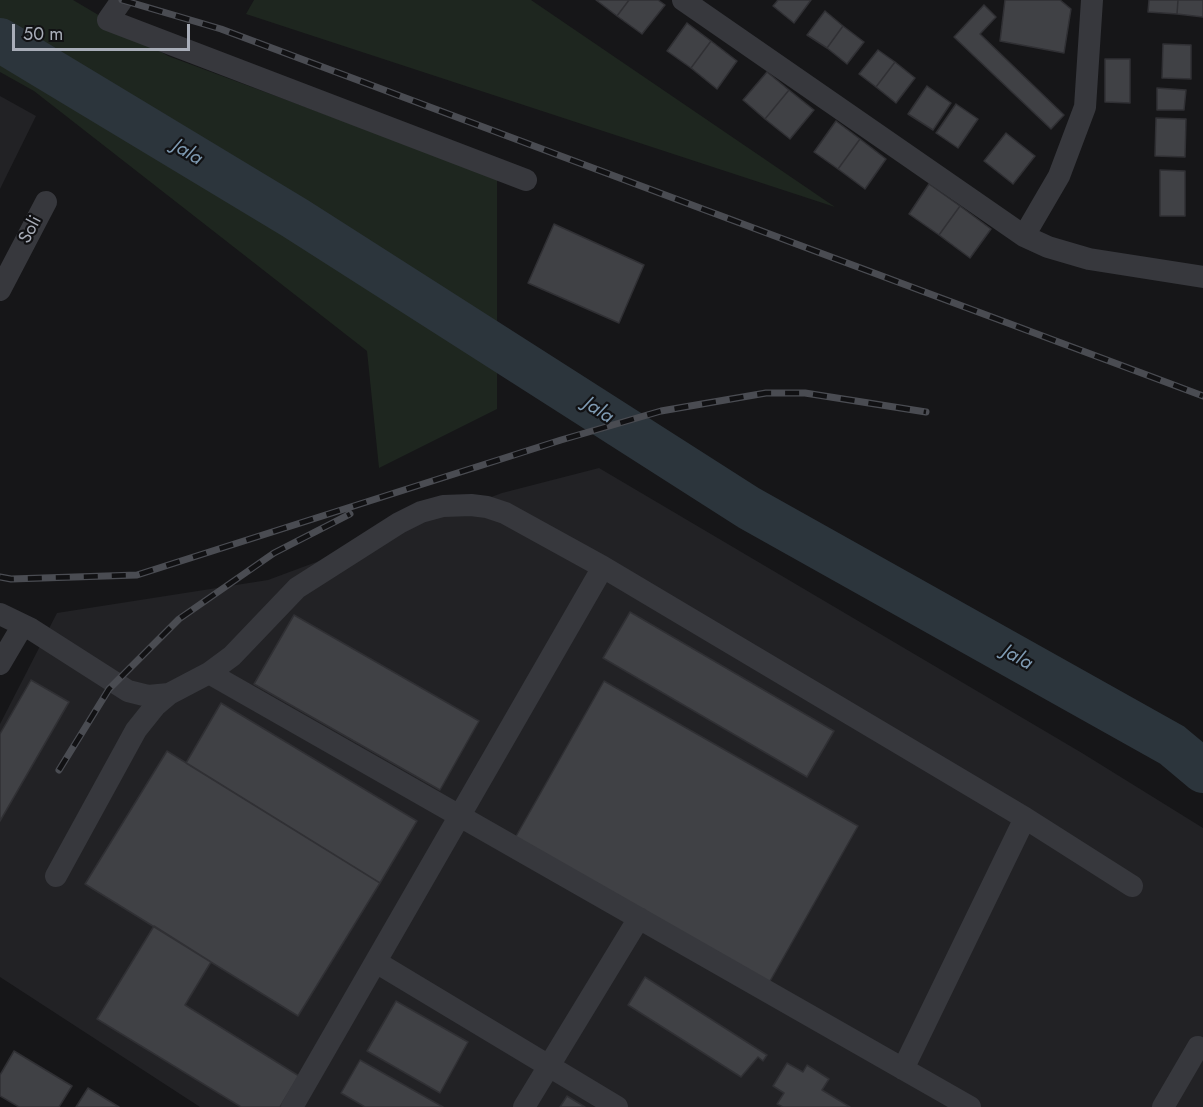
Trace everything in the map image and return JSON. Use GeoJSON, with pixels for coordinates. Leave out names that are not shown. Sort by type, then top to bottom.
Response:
{"type":"FeatureCollection","features":[{"type":"Feature","properties":{"kind":"street"},"geometry":{"type":"LineString","coordinates":[[122,0],[108,20],[526,180]]}},
{"type":"Feature","properties":{"kind":"street"},"geometry":{"type":"LineString","coordinates":[[683,0],[1024,236],[1048,247],[1089,259],[1203,277]]}},
{"type":"Feature","properties":{"kind":"street"},"geometry":{"type":"LineString","coordinates":[[1024,236],[1059,176],[1085,107],[1092,0]]}},
{"type":"Feature","properties":{"kind":"street","name":"Soli"},"geometry":{"type":"LineString","coordinates":[[0,290],[46,202]]}},
{"type":"Feature","properties":{"kind":"street"},"geometry":{"type":"LineString","coordinates":[[56,876],[136,730],[145,717],[169,694],[209,673],[232,656],[297,588],[421,512],[444,506],[487,507],[505,513],[603,567],[1025,818],[1132,886]]}},
{"type":"Feature","properties":{"kind":"street"},"geometry":{"type":"LineString","coordinates":[[292,1107],[603,567]]}},
{"type":"Feature","properties":{"kind":"street"},"geometry":{"type":"LineString","coordinates":[[0,614],[23,625],[128,691],[148,696],[169,694]]}},
{"type":"Feature","properties":{"kind":"street"},"geometry":{"type":"LineString","coordinates":[[0,663],[23,625]]}},
{"type":"Feature","properties":{"kind":"street"},"geometry":{"type":"LineString","coordinates":[[209,673],[970,1107]]}},
{"type":"Feature","properties":{"kind":"street"},"geometry":{"type":"LineString","coordinates":[[903,1069],[1025,818]]}},
{"type":"Feature","properties":{"kind":"street"},"geometry":{"type":"LineString","coordinates":[[524,1107],[639,918]]}},
{"type":"Feature","properties":{"kind":"street"},"geometry":{"type":"LineString","coordinates":[[376,962],[617,1107]]}},
{"type":"Feature","properties":{"kind":"street"},"geometry":{"type":"LineString","coordinates":[[1164,1107],[1198,1047]]}},
{"type":"Feature","properties":{"kind":"shaded area"},"geometry":{"type":"Polygon","coordinates":[[[0,0],[73,0],[168,56],[497,178],[497,409],[379,468],[367,351],[34,91],[0,72],[0,0]]]}},
{"type":"Feature","properties":{"kind":"shaded area"},"geometry":{"type":"Polygon","coordinates":[[[254,0],[531,0],[835,207],[246,14],[254,0]]]}},
{"type":"Feature","properties":{"kind":"shaded area"},"geometry":{"type":"Polygon","coordinates":[[[0,96],[36,116],[0,189],[0,96]]]}},
{"type":"Feature","properties":{"kind":"shaded area"},"geometry":{"type":"Polygon","coordinates":[[[599,468],[1082,753],[1203,828],[1203,1107],[200,1107],[0,977],[0,724],[57,613],[268,580],[502,493],[599,468]]]}},
{"type":"Feature","properties":{"kind":"building"},"geometry":{"type":"Polygon","coordinates":[[[596,0],[629,0],[617,16],[596,0]]]}},
{"type":"Feature","properties":{"kind":"building"},"geometry":{"type":"Polygon","coordinates":[[[629,0],[658,0],[665,5],[642,34],[617,16],[629,0]]]}},
{"type":"Feature","properties":{"kind":"building"},"geometry":{"type":"Polygon","coordinates":[[[778,0],[811,0],[794,23],[773,6],[778,0]]]}},
{"type":"Feature","properties":{"kind":"building"},"geometry":{"type":"Polygon","coordinates":[[[1005,0],[1060,0],[1071,9],[1064,53],[1000,41],[1005,0]]]}},
{"type":"Feature","properties":{"kind":"building"},"geometry":{"type":"Polygon","coordinates":[[[1149,0],[1178,0],[1177,14],[1148,12],[1149,0]]]}},
{"type":"Feature","properties":{"kind":"building"},"geometry":{"type":"Polygon","coordinates":[[[1178,0],[1203,0],[1203,17],[1177,14],[1178,0]]]}},
{"type":"Feature","properties":{"kind":"building"},"geometry":{"type":"Polygon","coordinates":[[[984,5],[996,17],[980,34],[1064,115],[1051,129],[954,37],[984,5]]]}},
{"type":"Feature","properties":{"kind":"building"},"geometry":{"type":"Polygon","coordinates":[[[825,11],[843,26],[827,48],[807,35],[825,11]]]}},
{"type":"Feature","properties":{"kind":"building"},"geometry":{"type":"Polygon","coordinates":[[[687,23],[711,41],[691,68],[667,51],[687,23]]]}},
{"type":"Feature","properties":{"kind":"building"},"geometry":{"type":"Polygon","coordinates":[[[843,26],[864,42],[847,64],[827,48],[843,26]]]}},
{"type":"Feature","properties":{"kind":"building"},"geometry":{"type":"Polygon","coordinates":[[[711,41],[737,61],[717,89],[691,68],[711,41]]]}},
{"type":"Feature","properties":{"kind":"building"},"geometry":{"type":"Polygon","coordinates":[[[1163,44],[1191,45],[1191,79],[1162,78],[1163,44]]]}},
{"type":"Feature","properties":{"kind":"building"},"geometry":{"type":"Polygon","coordinates":[[[878,50],[895,62],[876,87],[859,74],[878,50]]]}},
{"type":"Feature","properties":{"kind":"building"},"geometry":{"type":"Polygon","coordinates":[[[1105,59],[1130,59],[1130,103],[1105,102],[1105,59]]]}},
{"type":"Feature","properties":{"kind":"building"},"geometry":{"type":"Polygon","coordinates":[[[895,62],[915,78],[896,103],[876,87],[895,62]]]}},
{"type":"Feature","properties":{"kind":"building"},"geometry":{"type":"Polygon","coordinates":[[[767,72],[789,90],[765,119],[743,100],[767,72]]]}},
{"type":"Feature","properties":{"kind":"building"},"geometry":{"type":"Polygon","coordinates":[[[927,86],[951,103],[933,130],[908,114],[927,86]]]}},
{"type":"Feature","properties":{"kind":"building"},"geometry":{"type":"Polygon","coordinates":[[[1157,88],[1186,90],[1184,110],[1157,110],[1157,88]]]}},
{"type":"Feature","properties":{"kind":"building"},"geometry":{"type":"Polygon","coordinates":[[[789,90],[814,110],[790,139],[765,119],[789,90]]]}},
{"type":"Feature","properties":{"kind":"building"},"geometry":{"type":"Polygon","coordinates":[[[956,104],[978,119],[958,148],[936,133],[956,104]]]}},
{"type":"Feature","properties":{"kind":"building"},"geometry":{"type":"Polygon","coordinates":[[[1156,118],[1186,119],[1185,157],[1155,156],[1156,118]]]}},
{"type":"Feature","properties":{"kind":"building"},"geometry":{"type":"Polygon","coordinates":[[[836,121],[860,139],[838,169],[814,152],[836,121]]]}},
{"type":"Feature","properties":{"kind":"building"},"geometry":{"type":"Polygon","coordinates":[[[1006,133],[1035,156],[1013,184],[984,161],[1006,133]]]}},
{"type":"Feature","properties":{"kind":"building"},"geometry":{"type":"Polygon","coordinates":[[[860,139],[886,159],[865,189],[838,169],[860,139]]]}},
{"type":"Feature","properties":{"kind":"building"},"geometry":{"type":"Polygon","coordinates":[[[1160,170],[1185,171],[1185,216],[1160,216],[1160,170]]]}},
{"type":"Feature","properties":{"kind":"building"},"geometry":{"type":"Polygon","coordinates":[[[929,184],[960,206],[939,235],[909,214],[929,184]]]}},
{"type":"Feature","properties":{"kind":"building"},"geometry":{"type":"Polygon","coordinates":[[[960,206],[991,229],[970,258],[939,235],[960,206]]]}},
{"type":"Feature","properties":{"kind":"building"},"geometry":{"type":"Polygon","coordinates":[[[554,224],[644,265],[619,323],[528,283],[554,224]]]}},
{"type":"Feature","properties":{"kind":"building"},"geometry":{"type":"Polygon","coordinates":[[[630,612],[834,731],[807,777],[603,658],[630,612]]]}},
{"type":"Feature","properties":{"kind":"building"},"geometry":{"type":"Polygon","coordinates":[[[294,615],[479,721],[440,790],[254,684],[294,615]]]}},
{"type":"Feature","properties":{"kind":"building"},"geometry":{"type":"Polygon","coordinates":[[[31,680],[69,702],[0,821],[0,734],[31,680]]]}},
{"type":"Feature","properties":{"kind":"building"},"geometry":{"type":"Polygon","coordinates":[[[604,681],[858,826],[769,983],[515,838],[604,681]]]}},
{"type":"Feature","properties":{"kind":"building"},"geometry":{"type":"Polygon","coordinates":[[[221,703],[417,821],[380,883],[186,763],[221,703]]]}},
{"type":"Feature","properties":{"kind":"building"},"geometry":{"type":"Polygon","coordinates":[[[167,751],[380,883],[298,1016],[85,884],[167,751]]]}},
{"type":"Feature","properties":{"kind":"building"},"geometry":{"type":"Polygon","coordinates":[[[154,926],[211,962],[185,1005],[299,1076],[280,1107],[241,1107],[97,1019],[154,926]]]}},
{"type":"Feature","properties":{"kind":"building"},"geometry":{"type":"Polygon","coordinates":[[[645,977],[767,1055],[763,1061],[758,1057],[741,1077],[628,1005],[645,977]]]}},
{"type":"Feature","properties":{"kind":"building"},"geometry":{"type":"Polygon","coordinates":[[[396,1001],[468,1042],[440,1093],[367,1051],[396,1001]]]}},
{"type":"Feature","properties":{"kind":"building"},"geometry":{"type":"Polygon","coordinates":[[[14,1051],[72,1086],[59,1107],[19,1107],[0,1096],[0,1075],[14,1051]]]}},
{"type":"Feature","properties":{"kind":"building"},"geometry":{"type":"Polygon","coordinates":[[[360,1060],[443,1107],[365,1107],[341,1093],[360,1060]]]}},
{"type":"Feature","properties":{"kind":"building"},"geometry":{"type":"Polygon","coordinates":[[[787,1063],[803,1072],[807,1065],[829,1079],[822,1090],[850,1107],[783,1107],[777,1104],[784,1093],[773,1086],[787,1063]]]}},
{"type":"Feature","properties":{"kind":"building"},"geometry":{"type":"Polygon","coordinates":[[[88,1088],[119,1107],[76,1107],[88,1088]]]}},
{"type":"Feature","properties":{"kind":"building"},"geometry":{"type":"Polygon","coordinates":[[[567,1096],[585,1107],[560,1107],[567,1096]]]}},
{"type":"Feature","properties":{"kind":"waterway","name":"Jala"},"geometry":{"type":"LineString","coordinates":[[0,40],[295,218],[749,508],[1172,745],[1203,771]]}},
{"type":"Feature","properties":{"kind":"railway"},"geometry":{"type":"LineString","coordinates":[[122,0],[221,29],[1203,396]]}},
{"type":"Feature","properties":{"kind":"railway"},"geometry":{"type":"LineString","coordinates":[[0,577],[11,579],[137,575],[561,440],[661,411],[766,393],[805,393],[926,412]]}},
{"type":"Feature","properties":{"kind":"railway"},"geometry":{"type":"LineString","coordinates":[[59,770],[109,689],[179,619],[274,553],[350,514]]}}]}
